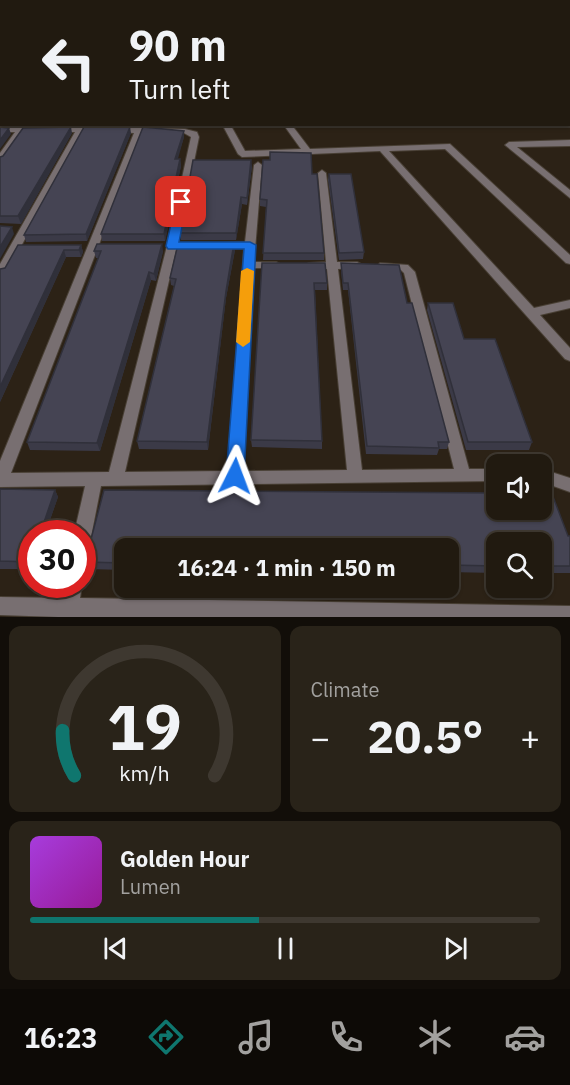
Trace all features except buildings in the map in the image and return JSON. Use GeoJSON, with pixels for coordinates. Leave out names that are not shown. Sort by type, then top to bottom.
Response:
{"type":"FeatureCollection","features":[{"type":"Feature","properties":{"kind":"street"},"geometry":{"type":"LineString","coordinates":[[227,126],[242,154],[447,147],[570,261]]}},
{"type":"Feature","properties":{"kind":"street"},"geometry":{"type":"LineString","coordinates":[[288,126],[307,151]]}},
{"type":"Feature","properties":{"kind":"street"},"geometry":{"type":"LineString","coordinates":[[0,130],[23,127],[140,127],[185,131],[194,134],[172,246],[115,479]]}},
{"type":"Feature","properties":{"kind":"street"},"geometry":{"type":"LineString","coordinates":[[0,159],[23,127]]}},
{"type":"Feature","properties":{"kind":"street"},"geometry":{"type":"LineString","coordinates":[[1,272],[21,247],[23,228],[82,127]]}},
{"type":"Feature","properties":{"kind":"street"},"geometry":{"type":"LineString","coordinates":[[140,127],[0,480],[486,475]]}},
{"type":"Feature","properties":{"kind":"street"},"geometry":{"type":"LineString","coordinates":[[570,143],[509,145],[570,195]]}},
{"type":"Feature","properties":{"kind":"street"},"geometry":{"type":"LineString","coordinates":[[382,148],[570,356]]}},
{"type":"Feature","properties":{"kind":"street"},"geometry":{"type":"LineString","coordinates":[[235,476],[248,265],[258,165]]}},
{"type":"Feature","properties":{"kind":"street"},"geometry":{"type":"LineString","coordinates":[[322,172],[355,476]]}},
{"type":"Feature","properties":{"kind":"street"},"geometry":{"type":"LineString","coordinates":[[12,228],[23,228]]}},
{"type":"Feature","properties":{"kind":"street"},"geometry":{"type":"LineString","coordinates":[[205,246],[250,245]]}},
{"type":"Feature","properties":{"kind":"street"},"geometry":{"type":"LineString","coordinates":[[248,265],[390,265],[404,267],[409,272],[463,474]]}},
{"type":"Feature","properties":{"kind":"street"},"geometry":{"type":"LineString","coordinates":[[531,313],[570,304]]}},
{"type":"Feature","properties":{"kind":"street"},"geometry":{"type":"LineString","coordinates":[[86,520],[94,479]]}},
{"type":"Feature","properties":{"kind":"street"},"geometry":{"type":"LineString","coordinates":[[552,479],[570,485]]}},
{"type":"Feature","properties":{"kind":"street"},"geometry":{"type":"LineString","coordinates":[[0,606],[68,612],[570,615]]}},
{"type":"Feature","properties":{"kind":"slow traffic"},"geometry":{"type":"LineString","coordinates":[[243,342],[247,271]]}},
{"type":"Feature","properties":{"kind":"route"},"geometry":{"type":"LineString","coordinates":[[181,202],[172,246],[250,245],[235,476]]}}]}
